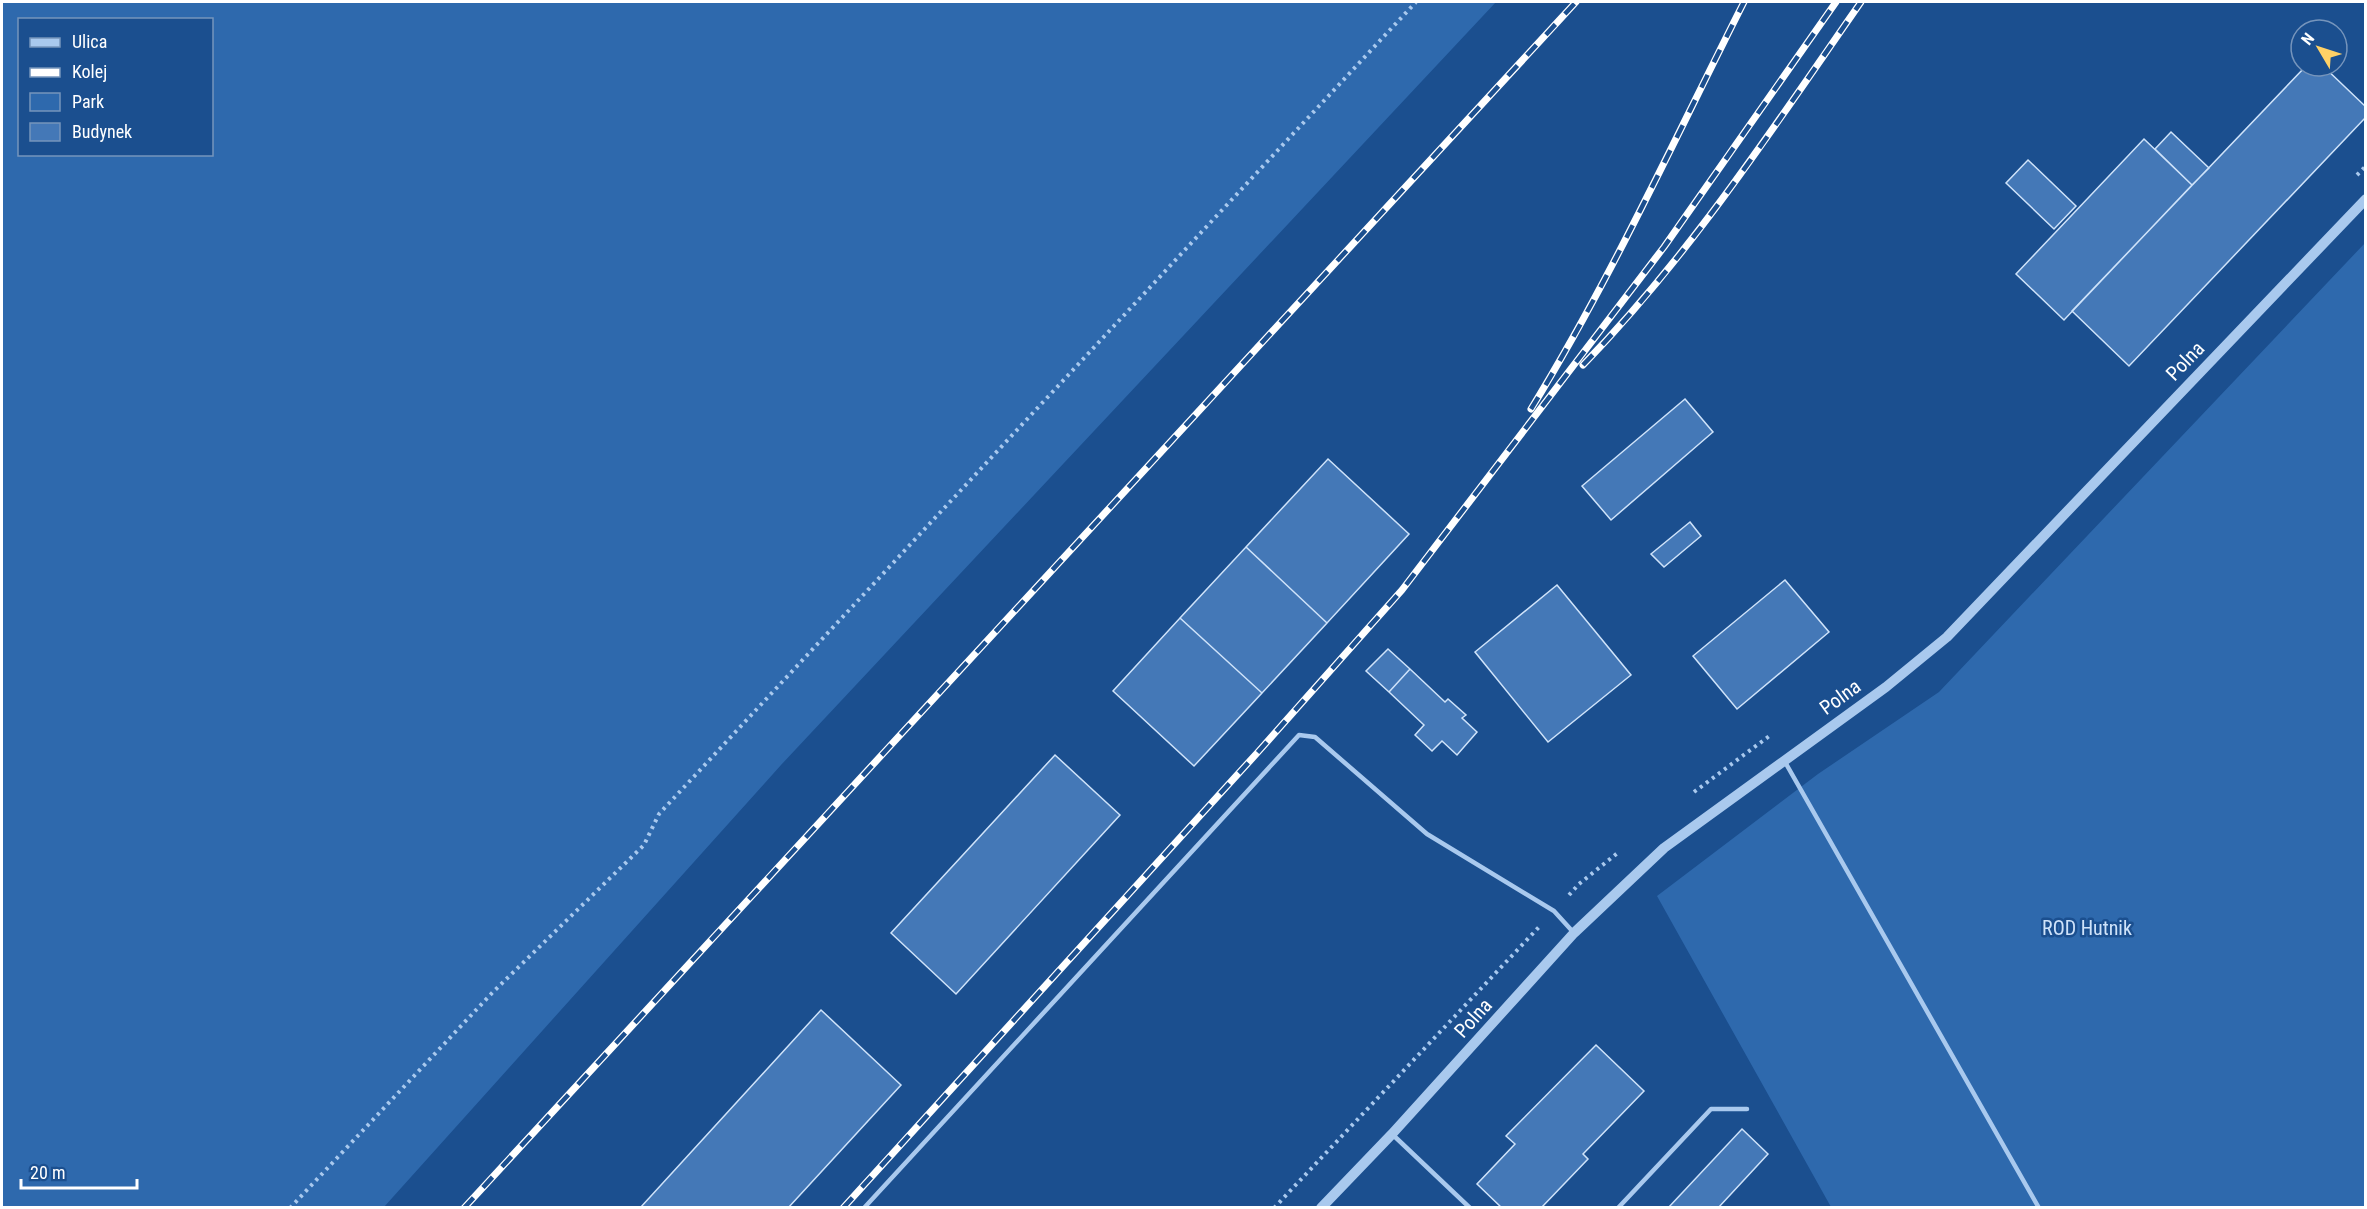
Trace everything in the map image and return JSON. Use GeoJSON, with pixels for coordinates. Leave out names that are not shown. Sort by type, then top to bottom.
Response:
{"type":"FeatureCollection","features":[{"type":"Feature","properties":{"kind":"street","name":"Polna"},"geometry":{"type":"LineString","coordinates":[[1321,1208],[1392,1134],[1574,933],[1664,848],[1886,687],[1947,637],[2366,199]]}},
{"type":"Feature","properties":{"kind":"lane"},"geometry":{"type":"LineString","coordinates":[[864,1208],[1299,735],[1315,737],[1427,834],[1554,911],[1574,933]]}},
{"type":"Feature","properties":{"kind":"lane"},"geometry":{"type":"LineString","coordinates":[[1784,760],[2039,1208]]}},
{"type":"Feature","properties":{"kind":"lane"},"geometry":{"type":"LineString","coordinates":[[1618,1208],[1711,1109],[1747,1109]]}},
{"type":"Feature","properties":{"kind":"lane"},"geometry":{"type":"LineString","coordinates":[[1392,1134],[1470,1208]]}},
{"type":"Feature","properties":{"kind":"path"},"geometry":{"type":"LineString","coordinates":[[290,1208],[492,993],[644,845],[659,814],[1416,2]]}},
{"type":"Feature","properties":{"kind":"path"},"geometry":{"type":"LineString","coordinates":[[2350,183],[2366,166]]}},
{"type":"Feature","properties":{"kind":"path"},"geometry":{"type":"LineString","coordinates":[[1689,795],[1773,734]]}},
{"type":"Feature","properties":{"kind":"path"},"geometry":{"type":"LineString","coordinates":[[1274,1208],[1579,884],[1625,847]]}},
{"type":"Feature","properties":{"kind":"green space"},"geometry":{"type":"Polygon","coordinates":[[[2,2],[1496,2],[781,765],[384,1207],[2,1208],[2,2]]]}},
{"type":"Feature","properties":{"kind":"green space","name":"ROD Hutnik"},"geometry":{"type":"Polygon","coordinates":[[[2365,243],[2365,1207],[1831,1207],[1657,896],[1818,774],[1939,692],[2365,243]]]}},
{"type":"Feature","properties":{"kind":"building"},"geometry":{"type":"Polygon","coordinates":[[[2295,78],[2336,78],[2366,107],[2366,117],[2129,366],[2072,311],[2295,78]]]}},
{"type":"Feature","properties":{"kind":"building"},"geometry":{"type":"Polygon","coordinates":[[[2171,132],[2209,168],[2192,185],[2155,149],[2171,132]]]}},
{"type":"Feature","properties":{"kind":"building"},"geometry":{"type":"Polygon","coordinates":[[[2144,139],[2192,185],[2064,320],[2016,274],[2144,139]]]}},
{"type":"Feature","properties":{"kind":"building"},"geometry":{"type":"Polygon","coordinates":[[[2028,160],[2076,206],[2054,229],[2006,183],[2028,160]]]}},
{"type":"Feature","properties":{"kind":"building"},"geometry":{"type":"Polygon","coordinates":[[[1685,399],[1713,432],[1611,520],[1582,486],[1685,399]]]}},
{"type":"Feature","properties":{"kind":"building"},"geometry":{"type":"Polygon","coordinates":[[[1328,459],[1409,534],[1327,623],[1246,547],[1328,459]]]}},
{"type":"Feature","properties":{"kind":"building"},"geometry":{"type":"Polygon","coordinates":[[[1690,522],[1701,536],[1664,567],[1651,554],[1690,522]]]}},
{"type":"Feature","properties":{"kind":"building"},"geometry":{"type":"Polygon","coordinates":[[[1246,547],[1327,623],[1262,693],[1180,618],[1246,547]]]}},
{"type":"Feature","properties":{"kind":"building"},"geometry":{"type":"Polygon","coordinates":[[[1785,580],[1829,632],[1737,709],[1693,656],[1785,580]]]}},
{"type":"Feature","properties":{"kind":"building"},"geometry":{"type":"Polygon","coordinates":[[[1557,585],[1631,675],[1548,742],[1475,652],[1557,585]]]}},
{"type":"Feature","properties":{"kind":"building"},"geometry":{"type":"Polygon","coordinates":[[[1180,618],[1262,693],[1194,766],[1113,691],[1180,618]]]}},
{"type":"Feature","properties":{"kind":"building"},"geometry":{"type":"Polygon","coordinates":[[[1388,649],[1410,669],[1389,692],[1366,671],[1388,649]]]}},
{"type":"Feature","properties":{"kind":"building"},"geometry":{"type":"Polygon","coordinates":[[[1410,669],[1445,702],[1448,699],[1466,715],[1462,718],[1477,732],[1457,755],[1442,741],[1432,751],[1415,735],[1424,725],[1389,692],[1410,669]]]}},
{"type":"Feature","properties":{"kind":"building"},"geometry":{"type":"Polygon","coordinates":[[[1055,755],[1120,815],[956,994],[891,933],[1055,755]]]}},
{"type":"Feature","properties":{"kind":"building"},"geometry":{"type":"Polygon","coordinates":[[[821,1010],[901,1085],[788,1208],[640,1208],[821,1010]]]}},
{"type":"Feature","properties":{"kind":"building"},"geometry":{"type":"Polygon","coordinates":[[[1596,1045],[1644,1091],[1583,1154],[1588,1159],[1541,1208],[1502,1208],[1477,1184],[1515,1144],[1506,1136],[1596,1045]]]}},
{"type":"Feature","properties":{"kind":"building"},"geometry":{"type":"Polygon","coordinates":[[[1742,1129],[1768,1154],[1718,1208],[1668,1208],[1742,1129]]]}},
{"type":"Feature","properties":{"kind":"railway"},"geometry":{"type":"LineString","coordinates":[[464,1208],[1576,2]]}},
{"type":"Feature","properties":{"kind":"railway"},"geometry":{"type":"LineString","coordinates":[[1531,409],[1588,310],[1642,208],[1744,2]]}},
{"type":"Feature","properties":{"kind":"railway"},"geometry":{"type":"LineString","coordinates":[[843,1208],[1258,752],[1402,590],[1664,247],[1836,2]]}},
{"type":"Feature","properties":{"kind":"railway"},"geometry":{"type":"LineString","coordinates":[[1583,365],[1660,279],[1695,235],[1763,143],[1861,2]]}}]}
